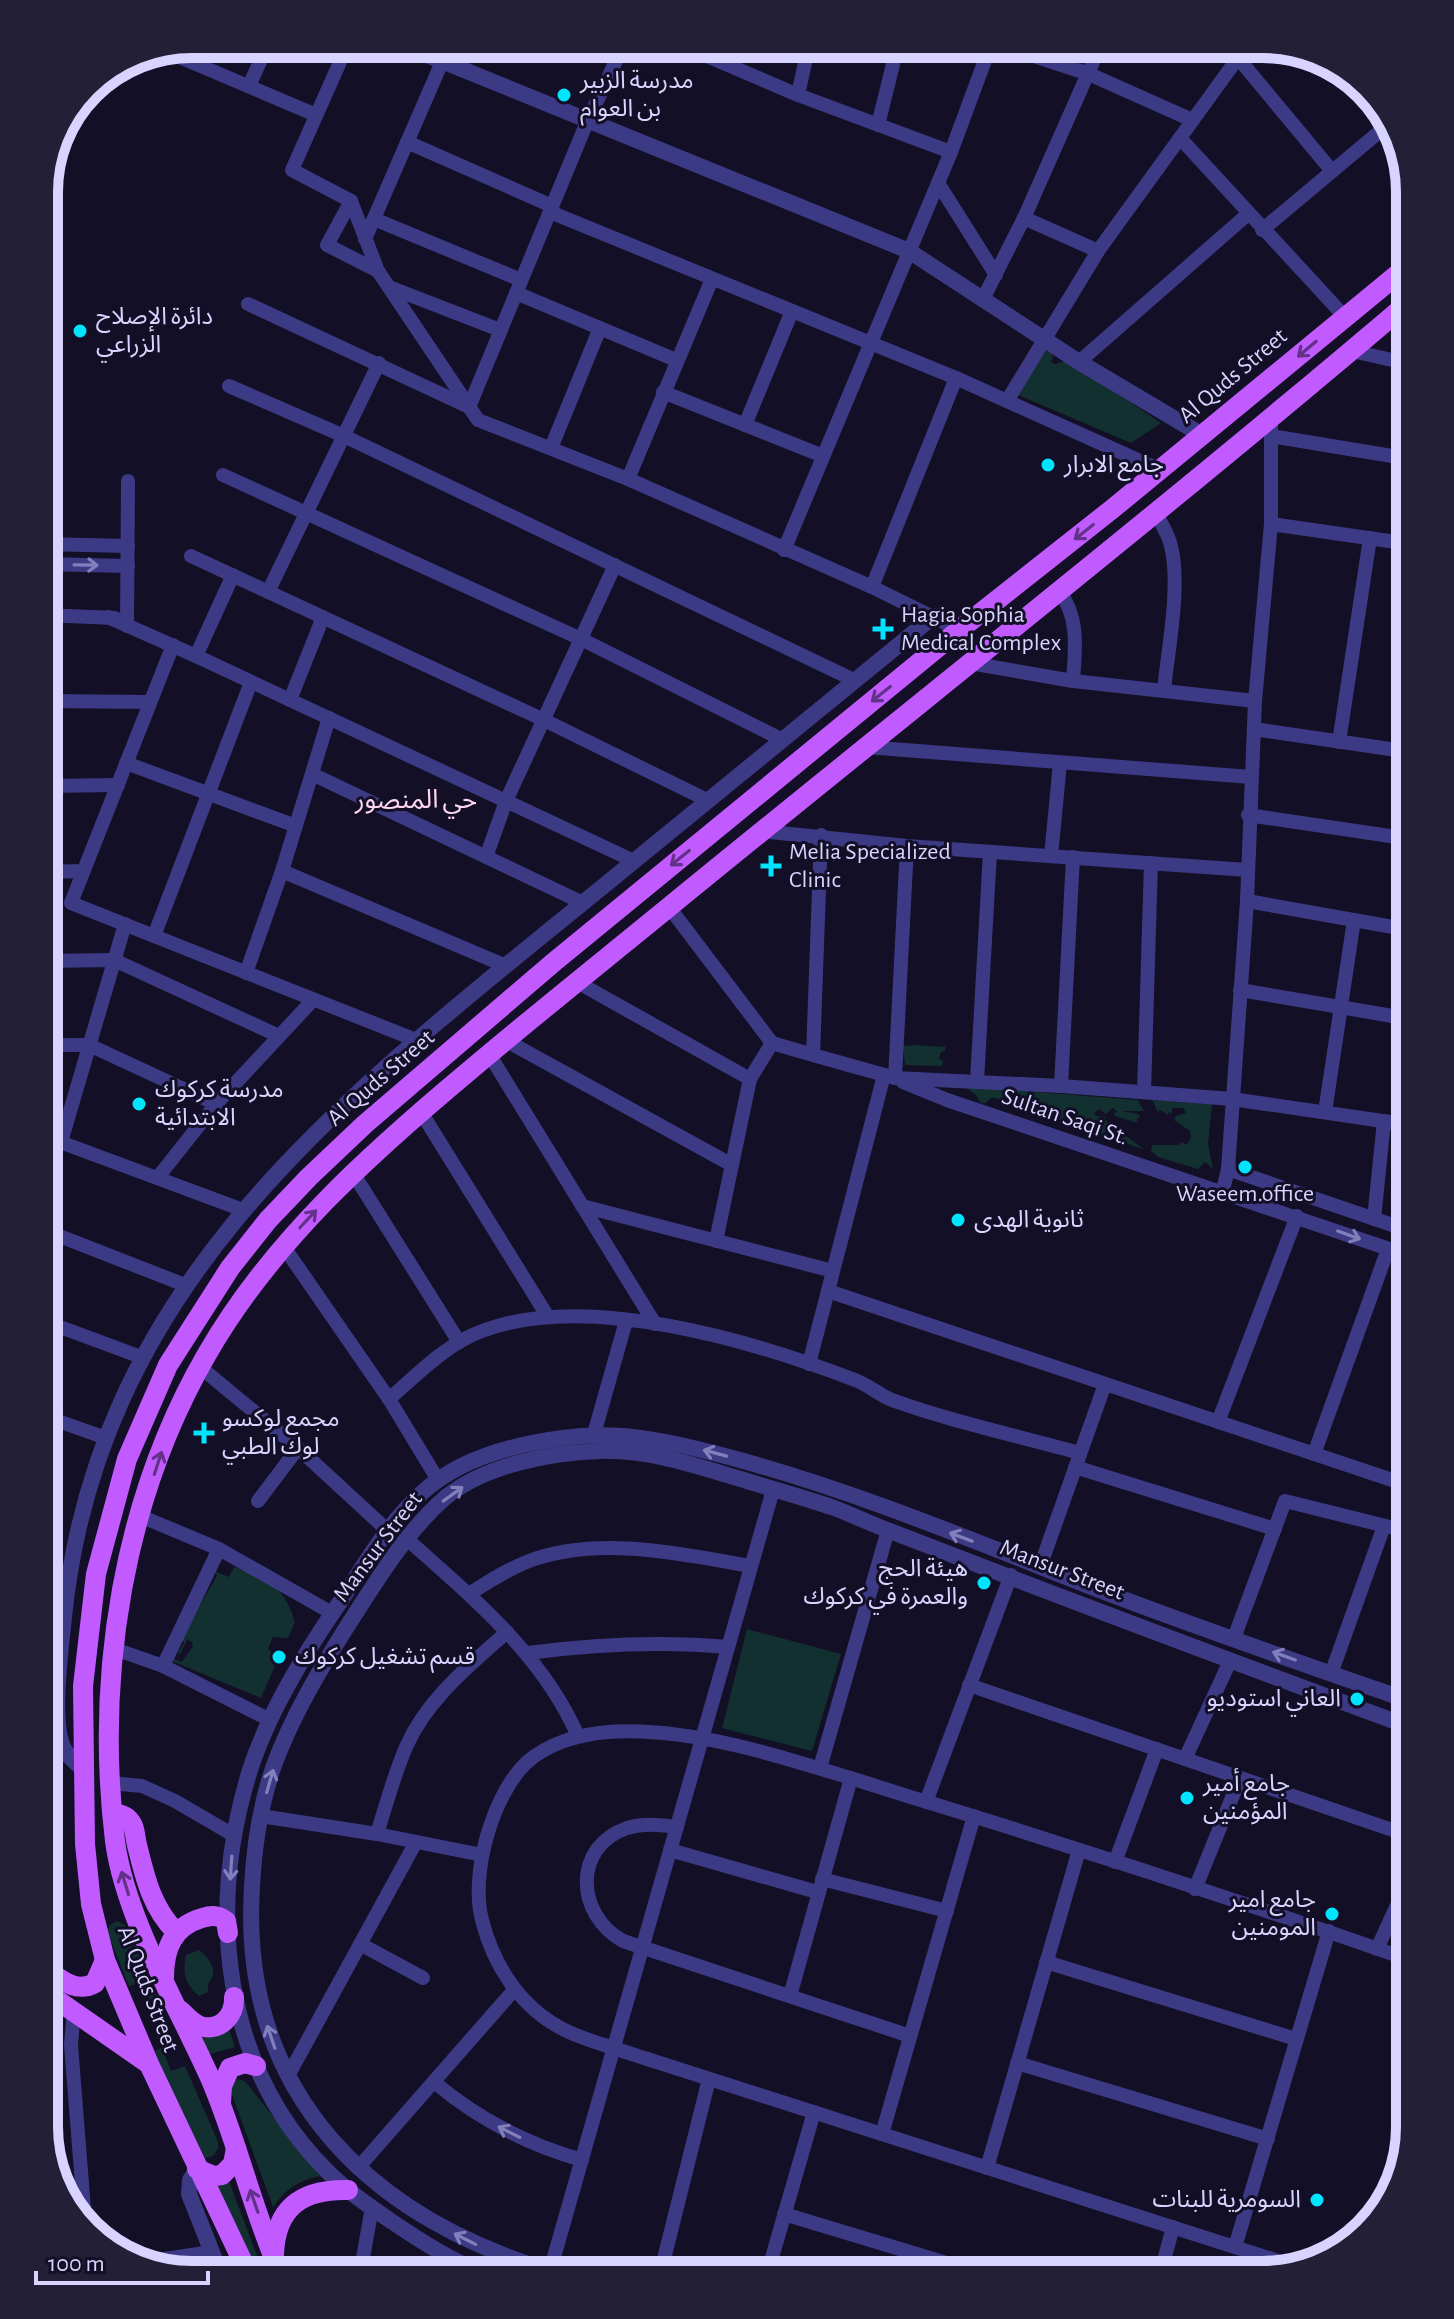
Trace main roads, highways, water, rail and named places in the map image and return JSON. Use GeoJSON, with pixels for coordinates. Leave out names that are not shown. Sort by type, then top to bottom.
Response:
{"type":"FeatureCollection","features":[{"type":"Feature","properties":{"kind":"main road","name":"Al Quds Street"},"geometry":{"type":"LineString","coordinates":[[242,2261],[149,2064],[105,1960],[88,1878],[83,1686],[96,1574],[136,1436],[168,1365],[230,1268],[268,1220],[309,1177],[424,1074],[554,962],[1396,275]]}},
{"type":"Feature","properties":{"kind":"main road","name":"Al Quds Street"},"geometry":{"type":"LineString","coordinates":[[275,2261],[222,2107],[124,1882],[116,1849],[109,1697],[112,1648],[140,1516],[163,1448],[200,1367],[228,1321],[284,1247],[353,1173],[421,1112],[505,1040],[1130,532],[1271,426],[1396,313]]}},
{"type":"Feature","properties":{"kind":"main road"},"geometry":{"type":"LineString","coordinates":[[1111,510],[1130,532]]}},
{"type":"Feature","properties":{"kind":"main road"},"geometry":{"type":"LineString","coordinates":[[424,1074],[442,1094]]}},
{"type":"Feature","properties":{"kind":"main road"},"geometry":{"type":"LineString","coordinates":[[96,1574],[124,1581]]}},
{"type":"Feature","properties":{"kind":"main road"},"geometry":{"type":"LineString","coordinates":[[113,1813],[125,1816],[132,1822],[155,1905],[162,1918],[176,1932]]}},
{"type":"Feature","properties":{"kind":"main road"},"geometry":{"type":"LineString","coordinates":[[164,1978],[167,1953],[176,1932],[190,1922],[213,1916],[226,1921],[228,1933]]}},
{"type":"Feature","properties":{"kind":"main road"},"geometry":{"type":"LineString","coordinates":[[58,1977],[83,1988],[95,1983],[105,1960]]}},
{"type":"Feature","properties":{"kind":"main road"},"geometry":{"type":"LineString","coordinates":[[177,2007],[197,2025],[214,2027],[228,2019],[235,2003],[234,1997]]}},
{"type":"Feature","properties":{"kind":"main road"},"geometry":{"type":"LineString","coordinates":[[58,1999],[149,2064]]}},
{"type":"Feature","properties":{"kind":"main road"},"geometry":{"type":"LineString","coordinates":[[222,2107],[222,2086],[230,2068],[245,2063],[256,2066]]}},
{"type":"Feature","properties":{"kind":"main road"},"geometry":{"type":"LineString","coordinates":[[197,2169],[214,2176],[222,2175],[233,2164],[236,2148]]}},
{"type":"Feature","properties":{"kind":"main road"},"geometry":{"type":"LineString","coordinates":[[277,2261],[277,2230],[288,2209],[296,2202],[329,2190],[348,2190]]}},
{"type":"Feature","properties":{"kind":"place","name":"مدرسة الزبير بن العوام"},"geometry":{"type":"Point","coordinates":[564,95]}},
{"type":"Feature","properties":{"kind":"place","name":"دائرة الإصلاح الزراعي"},"geometry":{"type":"Point","coordinates":[80,331]}},
{"type":"Feature","properties":{"kind":"place","name":"جامع الابرار"},"geometry":{"type":"Point","coordinates":[1048,465]}},
{"type":"Feature","properties":{"kind":"place","name":"Hagia Sophia Medical Complex"},"geometry":{"type":"Point","coordinates":[883,629]}},
{"type":"Feature","properties":{"kind":"place","name":"Melia Specialized Clinic"},"geometry":{"type":"Point","coordinates":[771,866]}},
{"type":"Feature","properties":{"kind":"place","name":"مدرسة كركوك الابتدائية"},"geometry":{"type":"Point","coordinates":[139,1104]}},
{"type":"Feature","properties":{"kind":"place","name":"Waseem.office"},"geometry":{"type":"Point","coordinates":[1245,1167]}},
{"type":"Feature","properties":{"kind":"place","name":"ثانوية الهدى"},"geometry":{"type":"Point","coordinates":[958,1220]}},
{"type":"Feature","properties":{"kind":"place","name":"مجمع لوكسو لوك الطبي"},"geometry":{"type":"Point","coordinates":[204,1433]}},
{"type":"Feature","properties":{"kind":"place","name":"هيئة الحج والعمرة في كركوك"},"geometry":{"type":"Point","coordinates":[984,1583]}},
{"type":"Feature","properties":{"kind":"place","name":"قسم تشغيل كركوك"},"geometry":{"type":"Point","coordinates":[279,1657]}},
{"type":"Feature","properties":{"kind":"place","name":"العاني استوديو"},"geometry":{"type":"Point","coordinates":[1357,1699]}},
{"type":"Feature","properties":{"kind":"place","name":"جامع أمير المؤمنين"},"geometry":{"type":"Point","coordinates":[1187,1798]}},
{"type":"Feature","properties":{"kind":"place","name":"جامع امير المومنين"},"geometry":{"type":"Point","coordinates":[1332,1914]}},
{"type":"Feature","properties":{"kind":"place","name":"السومرية للبنات"},"geometry":{"type":"Point","coordinates":[1317,2200]}},
{"type":"Feature","properties":{"kind":"district","name":"حي المنصور"},"geometry":{"type":"Point","coordinates":[416,800]}}]}
